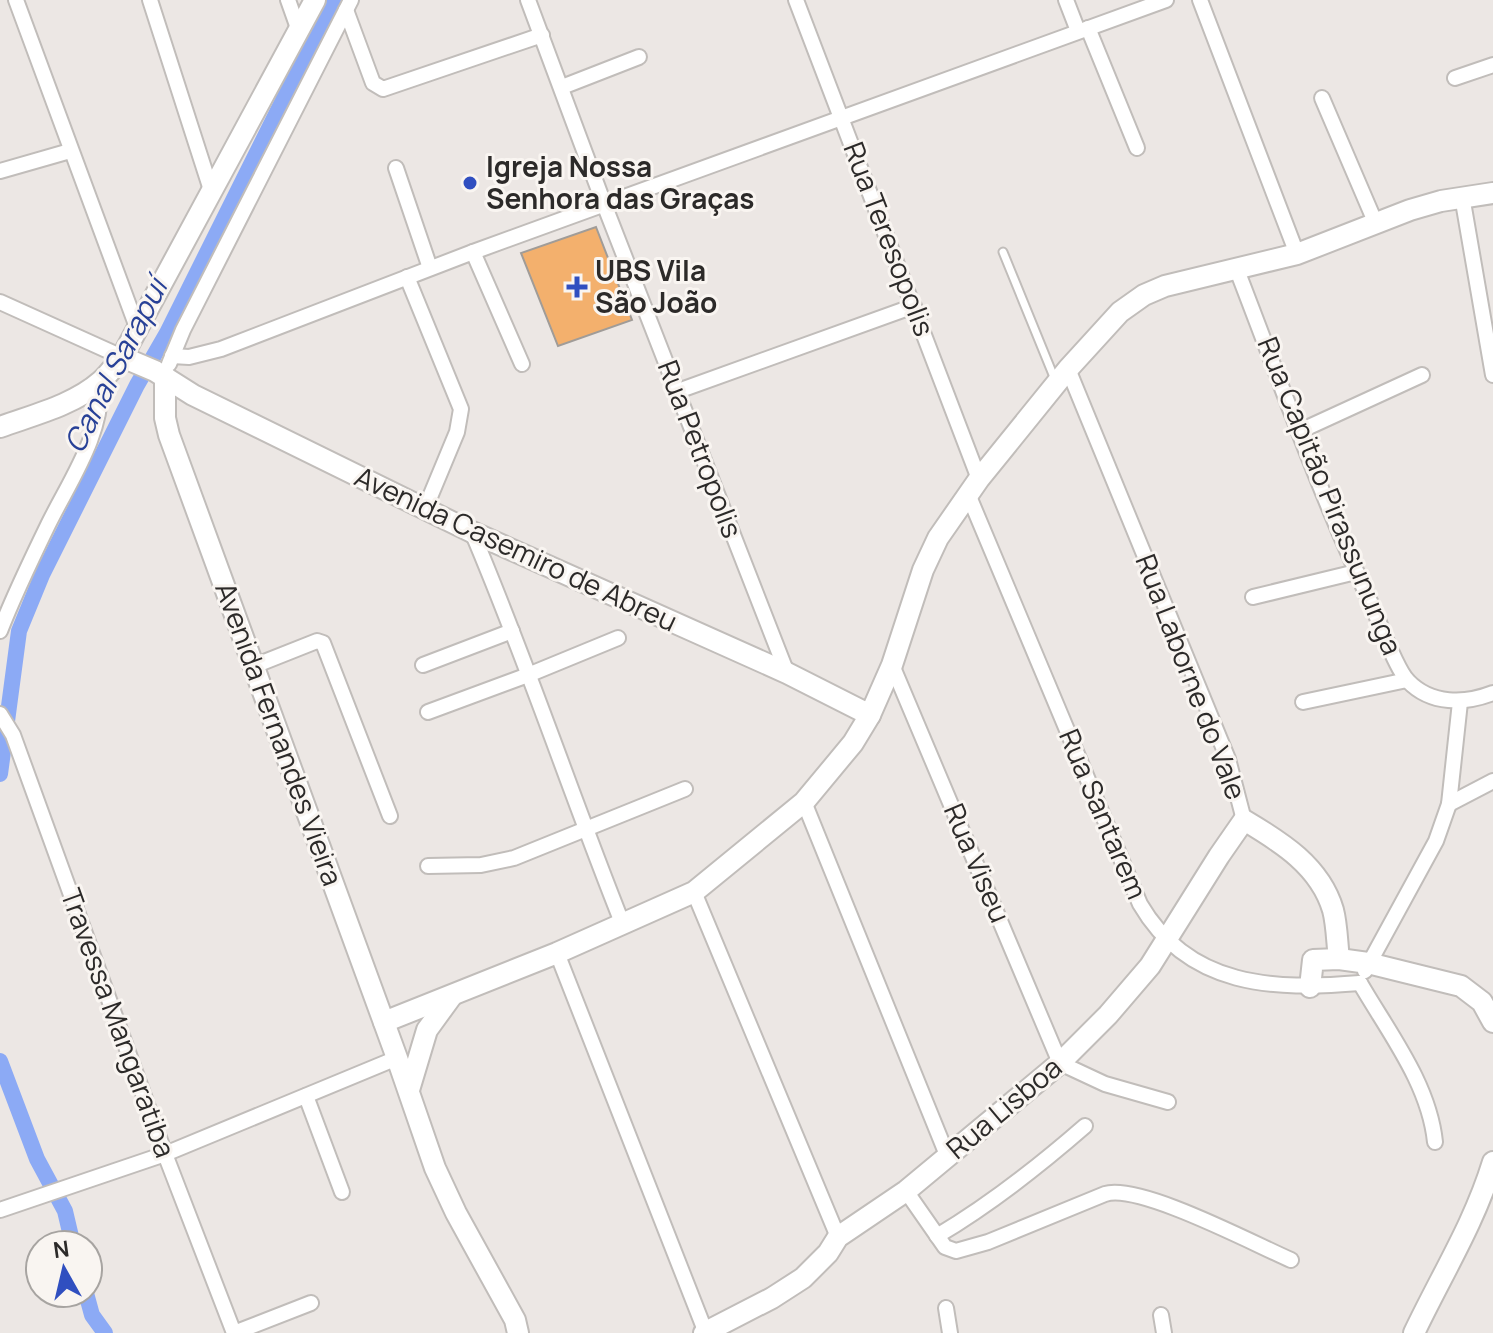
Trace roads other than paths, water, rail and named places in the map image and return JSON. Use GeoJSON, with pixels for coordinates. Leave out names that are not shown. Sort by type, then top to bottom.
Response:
{"type":"FeatureCollection","features":[{"type":"Feature","properties":{"kind":"main road"},"geometry":{"type":"LineString","coordinates":[[0,427],[57,406],[100,382],[129,360],[138,330],[315,0]]}},
{"type":"Feature","properties":{"kind":"main road"},"geometry":{"type":"LineString","coordinates":[[384,1022],[557,953],[694,892],[804,802],[853,743],[870,715],[892,665],[923,570],[938,538],[974,486],[1062,376],[1120,312],[1144,295],[1165,286],[1297,254],[1410,210],[1462,196],[1493,193]]}},
{"type":"Feature","properties":{"kind":"main road","name":"Avenida Casemiro de Abreu"},"geometry":{"type":"LineString","coordinates":[[129,360],[160,373],[193,395],[472,532],[787,673],[870,715]]}},
{"type":"Feature","properties":{"kind":"main road","name":"Avenida Fernandes Vieira"},"geometry":{"type":"LineString","coordinates":[[160,373],[169,435],[435,1168],[515,1320],[518,1333]]}},
{"type":"Feature","properties":{"kind":"main road","name":"Rua Lisboa"},"geometry":{"type":"LineString","coordinates":[[705,1333],[803,1278],[828,1253],[838,1237],[906,1191],[1060,1063],[1150,966],[1244,820]]}},
{"type":"Feature","properties":{"kind":"main road","name":"Rua Laborne do Vale"},"geometry":{"type":"LineString","coordinates":[[1244,820],[1297,855],[1325,889],[1334,913],[1339,959]]}},
{"type":"Feature","properties":{"kind":"main road"},"geometry":{"type":"LineString","coordinates":[[1310,987],[1312,961],[1339,959],[1364,973],[1461,986],[1490,1009]]}},
{"type":"Feature","properties":{"kind":"main road"},"geometry":{"type":"LineString","coordinates":[[409,1090],[427,1030],[453,994]]}},
{"type":"Feature","properties":{"kind":"main road"},"geometry":{"type":"LineString","coordinates":[[1414,1333],[1465,1238],[1493,1162]]}},
{"type":"Feature","properties":{"kind":"street"},"geometry":{"type":"LineString","coordinates":[[16,0],[138,330]]}},
{"type":"Feature","properties":{"kind":"street"},"geometry":{"type":"LineString","coordinates":[[150,0],[212,193]]}},
{"type":"Feature","properties":{"kind":"street"},"geometry":{"type":"LineString","coordinates":[[288,0],[299,31]]}},
{"type":"Feature","properties":{"kind":"street","name":"Rua Petropolis"},"geometry":{"type":"LineString","coordinates":[[528,0],[787,673]]}},
{"type":"Feature","properties":{"kind":"street","name":"Rua Teresopolis"},"geometry":{"type":"LineString","coordinates":[[796,0],[914,306],[974,486]]}},
{"type":"Feature","properties":{"kind":"street"},"geometry":{"type":"LineString","coordinates":[[1066,0],[1137,148]]}},
{"type":"Feature","properties":{"kind":"street"},"geometry":{"type":"LineString","coordinates":[[172,356],[189,357],[213,352],[473,252],[1166,0]]}},
{"type":"Feature","properties":{"kind":"street"},"geometry":{"type":"LineString","coordinates":[[1200,0],[1297,254]]}},
{"type":"Feature","properties":{"kind":"street"},"geometry":{"type":"LineString","coordinates":[[348,5],[373,83],[383,89],[542,35]]}},
{"type":"Feature","properties":{"kind":"street"},"geometry":{"type":"LineString","coordinates":[[160,373],[172,356],[348,5]]}},
{"type":"Feature","properties":{"kind":"street"},"geometry":{"type":"LineString","coordinates":[[562,87],[639,57]]}},
{"type":"Feature","properties":{"kind":"street"},"geometry":{"type":"LineString","coordinates":[[1455,78],[1493,65]]}},
{"type":"Feature","properties":{"kind":"street"},"geometry":{"type":"LineString","coordinates":[[1322,98],[1376,224]]}},
{"type":"Feature","properties":{"kind":"street"},"geometry":{"type":"LineString","coordinates":[[0,171],[70,151]]}},
{"type":"Feature","properties":{"kind":"street"},"geometry":{"type":"LineString","coordinates":[[396,168],[430,268]]}},
{"type":"Feature","properties":{"kind":"street"},"geometry":{"type":"LineString","coordinates":[[1462,196],[1493,375]]}},
{"type":"Feature","properties":{"kind":"street"},"geometry":{"type":"LineString","coordinates":[[473,252],[522,364]]}},
{"type":"Feature","properties":{"kind":"street","name":"Rua Capitão Pirassununga"},"geometry":{"type":"LineString","coordinates":[[1237,270],[1356,572],[1407,680],[1423,692],[1460,702]]}},
{"type":"Feature","properties":{"kind":"street"},"geometry":{"type":"LineString","coordinates":[[407,277],[461,409],[457,432],[425,509]]}},
{"type":"Feature","properties":{"kind":"street"},"geometry":{"type":"LineString","coordinates":[[0,302],[129,360]]}},
{"type":"Feature","properties":{"kind":"street"},"geometry":{"type":"LineString","coordinates":[[678,391],[914,306]]}},
{"type":"Feature","properties":{"kind":"street"},"geometry":{"type":"LineString","coordinates":[[1300,431],[1422,375]]}},
{"type":"Feature","properties":{"kind":"street","name":"Rua Laborne do Vale"},"geometry":{"type":"LineString","coordinates":[[1062,376],[1228,759],[1244,820]]}},
{"type":"Feature","properties":{"kind":"street"},"geometry":{"type":"LineString","coordinates":[[0,631],[19,584],[94,432],[101,399],[100,382]]}},
{"type":"Feature","properties":{"kind":"street","name":"Rua Santarem"},"geometry":{"type":"LineString","coordinates":[[974,486],[1140,904],[1152,924],[1166,940],[1193,960],[1217,971],[1266,984],[1310,987],[1364,973]]}},
{"type":"Feature","properties":{"kind":"street"},"geometry":{"type":"LineString","coordinates":[[472,532],[623,925]]}},
{"type":"Feature","properties":{"kind":"street"},"geometry":{"type":"LineString","coordinates":[[1253,597],[1356,572]]}},
{"type":"Feature","properties":{"kind":"street"},"geometry":{"type":"LineString","coordinates":[[423,665],[512,631]]}},
{"type":"Feature","properties":{"kind":"street"},"geometry":{"type":"LineString","coordinates":[[428,712],[618,638]]}},
{"type":"Feature","properties":{"kind":"street"},"geometry":{"type":"LineString","coordinates":[[254,666],[317,641],[323,643],[390,816]]}},
{"type":"Feature","properties":{"kind":"street","name":"Rua Viseu"},"geometry":{"type":"LineString","coordinates":[[892,665],[1060,1063]]}},
{"type":"Feature","properties":{"kind":"street"},"geometry":{"type":"LineString","coordinates":[[1303,702],[1407,680]]}},
{"type":"Feature","properties":{"kind":"street"},"geometry":{"type":"LineString","coordinates":[[1435,1142],[1433,1120],[1425,1096],[1364,973],[1436,841],[1449,804],[1460,702],[1493,693]]}},
{"type":"Feature","properties":{"kind":"street","name":"Travessa Mangaratiba"},"geometry":{"type":"LineString","coordinates":[[0,714],[13,735],[165,1154],[234,1333]]}},
{"type":"Feature","properties":{"kind":"street"},"geometry":{"type":"LineString","coordinates":[[1449,804],[1493,781]]}},
{"type":"Feature","properties":{"kind":"street"},"geometry":{"type":"LineString","coordinates":[[428,866],[481,865],[514,858],[685,789]]}},
{"type":"Feature","properties":{"kind":"street"},"geometry":{"type":"LineString","coordinates":[[804,802],[947,1155]]}},
{"type":"Feature","properties":{"kind":"street"},"geometry":{"type":"LineString","coordinates":[[694,892],[838,1237]]}},
{"type":"Feature","properties":{"kind":"street"},"geometry":{"type":"LineString","coordinates":[[557,953],[705,1333]]}},
{"type":"Feature","properties":{"kind":"street"},"geometry":{"type":"LineString","coordinates":[[0,1210],[165,1154],[397,1058]]}},
{"type":"Feature","properties":{"kind":"street"},"geometry":{"type":"LineString","coordinates":[[1060,1063],[1105,1084],[1168,1102]]}},
{"type":"Feature","properties":{"kind":"street"},"geometry":{"type":"LineString","coordinates":[[306,1096],[342,1192]]}},
{"type":"Feature","properties":{"kind":"street"},"geometry":{"type":"LineString","coordinates":[[937,1236],[986,1207],[1026,1178],[1085,1126]]}},
{"type":"Feature","properties":{"kind":"street"},"geometry":{"type":"LineString","coordinates":[[906,1191],[945,1247],[956,1251],[988,1242],[1105,1194],[1120,1191],[1203,1220],[1291,1260]]}},
{"type":"Feature","properties":{"kind":"street"},"geometry":{"type":"LineString","coordinates":[[234,1333],[311,1303]]}},
{"type":"Feature","properties":{"kind":"street"},"geometry":{"type":"LineString","coordinates":[[946,1308],[950,1333]]}},
{"type":"Feature","properties":{"kind":"street"},"geometry":{"type":"LineString","coordinates":[[1161,1315],[1164,1333]]}},
{"type":"Feature","properties":{"kind":"lane"},"geometry":{"type":"LineString","coordinates":[[1003,252],[1062,376]]}},
{"type":"Feature","properties":{"kind":"waterway","name":"Canal Sarapuí"},"geometry":{"type":"LineString","coordinates":[[0,774],[19,631],[42,575],[333,0]]}},
{"type":"Feature","properties":{"kind":"waterway","name":"Canal Sarapuí"},"geometry":{"type":"LineString","coordinates":[[0,1061],[37,1159],[65,1211],[69,1229]]}},
{"type":"Feature","properties":{"kind":"waterway","name":"Canal Sarapuí"},"geometry":{"type":"LineString","coordinates":[[90,1309],[105,1333]]}},
{"type":"Feature","properties":{"kind":"place","name":"Igreja Nossa Senhora das Graças"},"geometry":{"type":"Point","coordinates":[470,183]}},
{"type":"Feature","properties":{"kind":"place","name":"UBS Vila São João"},"geometry":{"type":"Point","coordinates":[577,287]}}]}
